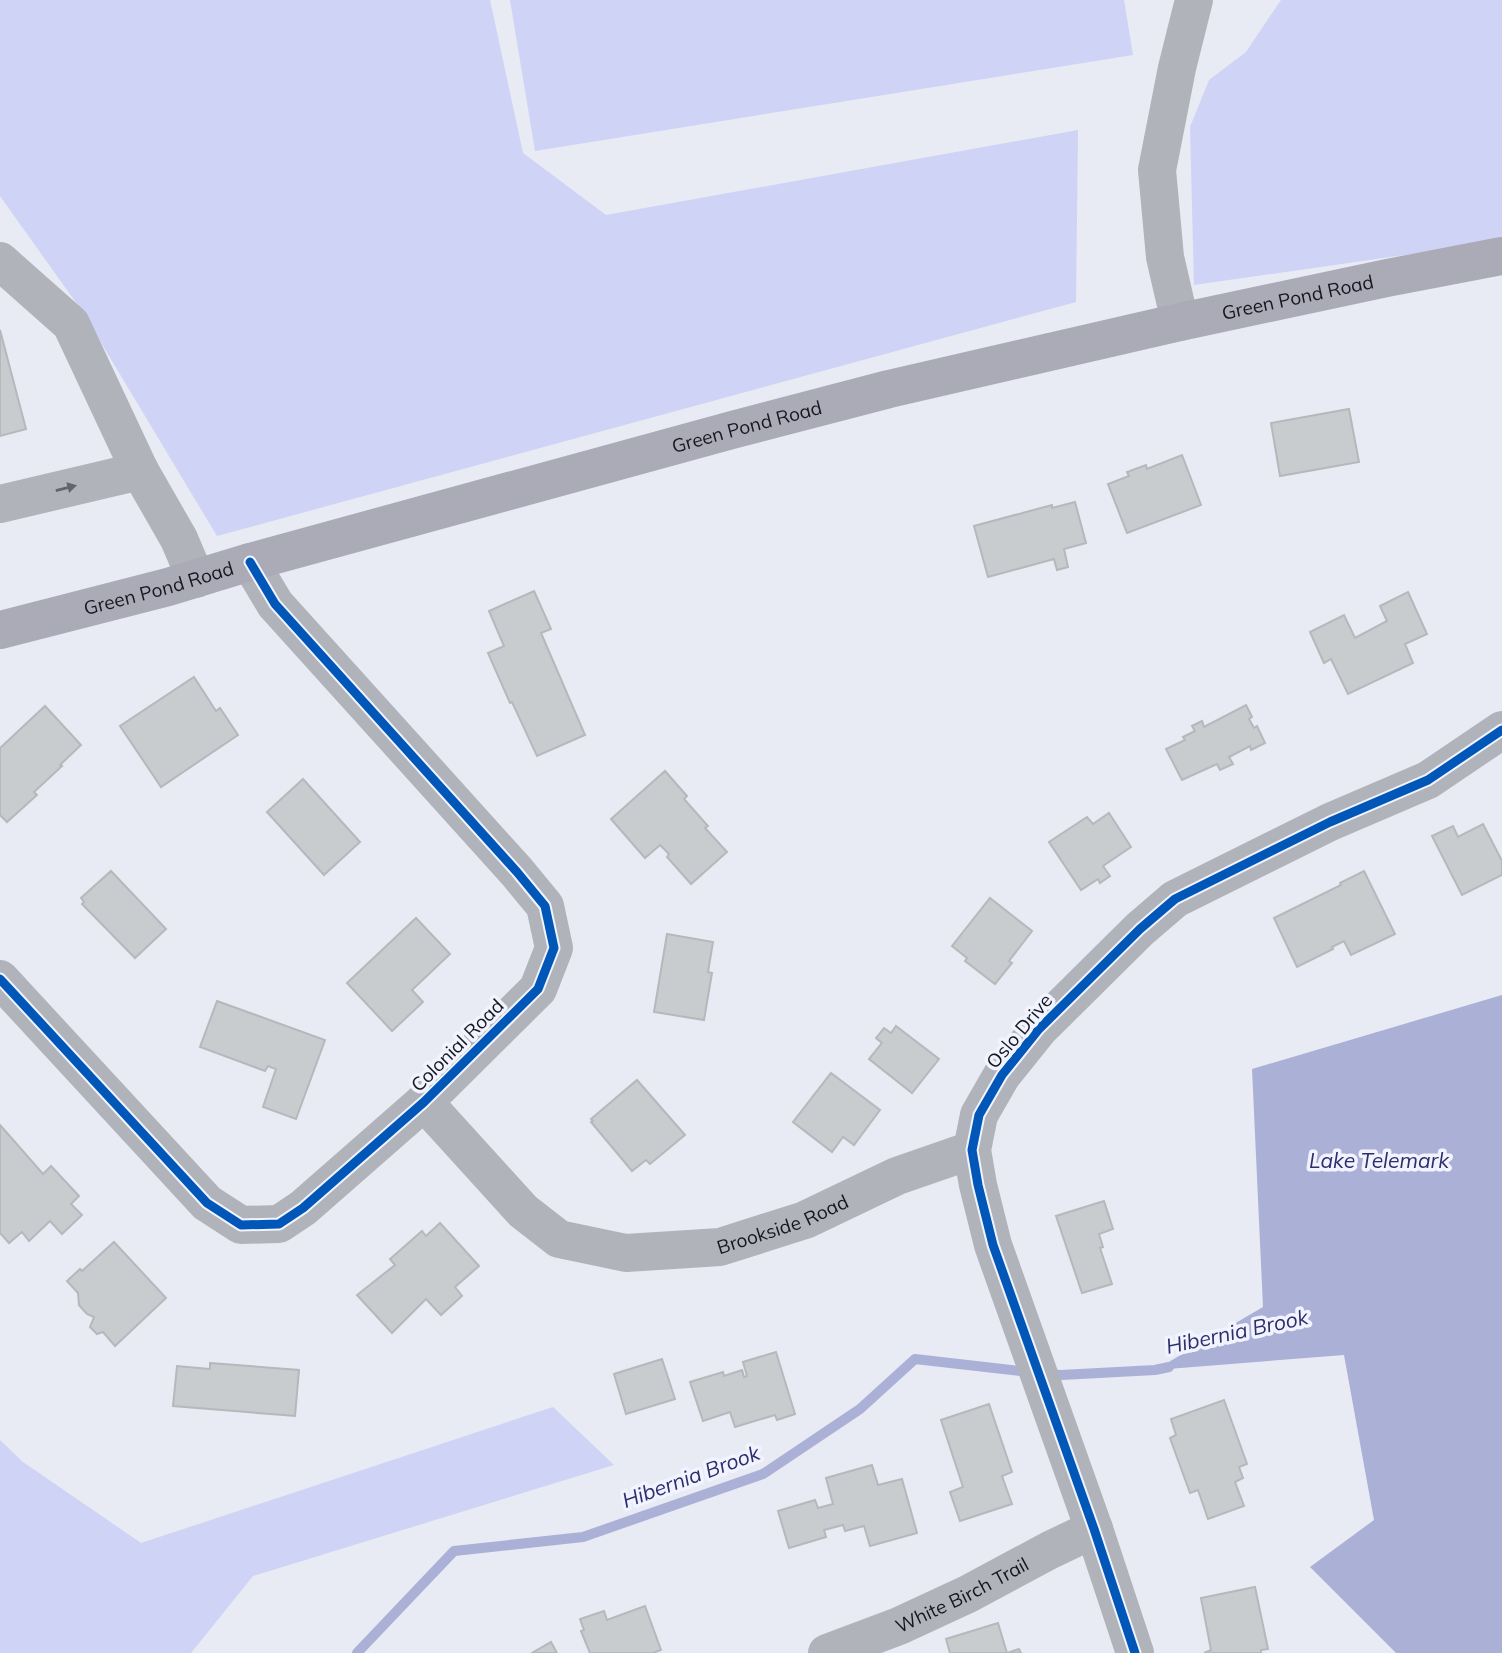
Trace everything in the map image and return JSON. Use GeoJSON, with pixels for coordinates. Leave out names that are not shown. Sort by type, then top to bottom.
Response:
{"type":"FeatureCollection","features":[{"type":"Feature","properties":{"kind":"main road","name":"Green Pond Road"},"geometry":{"type":"LineString","coordinates":[[0,630],[902,386],[1180,322],[1502,256]]}},
{"type":"Feature","properties":{"kind":"street"},"geometry":{"type":"LineString","coordinates":[[1180,322],[1164,257],[1157,170],[1177,68],[1194,0]]}},
{"type":"Feature","properties":{"kind":"street"},"geometry":{"type":"LineString","coordinates":[[0,261],[71,324],[140,471],[179,538],[196,579]]}},
{"type":"Feature","properties":{"kind":"street"},"geometry":{"type":"LineString","coordinates":[[0,504],[140,471]]}},
{"type":"Feature","properties":{"kind":"street","name":"Colonial Road"},"geometry":{"type":"LineString","coordinates":[[0,979],[207,1203],[241,1225],[279,1224],[303,1208],[424,1102],[538,989],[554,948],[545,906],[275,604],[250,562]]}},
{"type":"Feature","properties":{"kind":"street","name":"Oslo Drive"},"geometry":{"type":"LineString","coordinates":[[1135,1653],[993,1245],[972,1150],[979,1115],[1002,1075],[1039,1029],[1140,929],[1175,899],[1329,822],[1428,780],[1502,730]]}},
{"type":"Feature","properties":{"kind":"street","name":"Colonial Road"},"geometry":{"type":"LineString","coordinates":[[424,1102],[523,1211],[559,1239],[581,1244]]}},
{"type":"Feature","properties":{"kind":"street","name":"Brookside Road"},"geometry":{"type":"LineString","coordinates":[[581,1244],[626,1253],[720,1247],[805,1220],[897,1176],[972,1150]]}},
{"type":"Feature","properties":{"kind":"street","name":"White Birch Trail"},"geometry":{"type":"LineString","coordinates":[[827,1653],[899,1626],[968,1594],[1094,1529]]}},
{"type":"Feature","properties":{"kind":"shaded area"},"geometry":{"type":"Polygon","coordinates":[[[0,0],[490,0],[523,153],[606,215],[1078,130],[1076,302],[217,536],[82,311],[0,196],[0,0]]]}},
{"type":"Feature","properties":{"kind":"shaded area"},"geometry":{"type":"Polygon","coordinates":[[[510,0],[1124,0],[1133,55],[535,151],[510,0]]]}},
{"type":"Feature","properties":{"kind":"shaded area"},"geometry":{"type":"Polygon","coordinates":[[[1281,0],[1502,0],[1502,241],[1194,285],[1190,127],[1209,80],[1246,52],[1281,0]]]}},
{"type":"Feature","properties":{"kind":"shaded area"},"geometry":{"type":"Polygon","coordinates":[[[553,1407],[614,1465],[253,1576],[191,1653],[0,1653],[0,1440],[23,1462],[141,1543],[553,1407]]]}},
{"type":"Feature","properties":{"kind":"water","name":"Lake Telemark"},"geometry":{"type":"Polygon","coordinates":[[[1502,995],[1502,1653],[1396,1653],[1310,1567],[1374,1520],[1344,1355],[1155,1370],[1263,1307],[1252,1069],[1502,995]]]}},
{"type":"Feature","properties":{"kind":"building"},"geometry":{"type":"Polygon","coordinates":[[[0,330],[26,429],[0,436],[0,330]]]}},
{"type":"Feature","properties":{"kind":"building"},"geometry":{"type":"Polygon","coordinates":[[[1349,409],[1359,462],[1280,476],[1271,423],[1349,409]]]}},
{"type":"Feature","properties":{"kind":"building"},"geometry":{"type":"Polygon","coordinates":[[[1182,455],[1201,505],[1127,533],[1108,484],[1129,476],[1127,472],[1146,465],[1147,469],[1182,455]]]}},
{"type":"Feature","properties":{"kind":"building"},"geometry":{"type":"Polygon","coordinates":[[[1075,502],[1086,543],[1064,549],[1068,567],[1057,570],[1054,559],[988,577],[974,526],[1052,505],[1052,508],[1075,502]]]}},
{"type":"Feature","properties":{"kind":"building"},"geometry":{"type":"Polygon","coordinates":[[[534,591],[551,629],[541,633],[585,735],[537,756],[488,653],[504,646],[489,611],[534,591]]]}},
{"type":"Feature","properties":{"kind":"building"},"geometry":{"type":"Polygon","coordinates":[[[1408,592],[1427,634],[1405,644],[1413,663],[1348,694],[1331,659],[1324,663],[1310,632],[1344,615],[1355,638],[1387,621],[1380,606],[1408,592]]]}},
{"type":"Feature","properties":{"kind":"building"},"geometry":{"type":"Polygon","coordinates":[[[194,677],[216,711],[220,708],[238,735],[161,787],[120,726],[194,677]]]}},
{"type":"Feature","properties":{"kind":"building"},"geometry":{"type":"Polygon","coordinates":[[[1246,705],[1252,717],[1249,719],[1254,728],[1257,726],[1265,743],[1251,750],[1250,746],[1229,757],[1233,764],[1220,770],[1217,764],[1182,780],[1166,749],[1185,740],[1183,737],[1195,731],[1192,726],[1202,721],[1204,727],[1246,705]]]}},
{"type":"Feature","properties":{"kind":"building"},"geometry":{"type":"Polygon","coordinates":[[[45,706],[81,745],[34,792],[37,795],[7,822],[0,815],[0,748],[45,706]]]}},
{"type":"Feature","properties":{"kind":"building"},"geometry":{"type":"Polygon","coordinates":[[[665,771],[687,796],[684,799],[708,826],[705,828],[727,852],[691,884],[660,845],[645,858],[611,819],[665,771]]]}},
{"type":"Feature","properties":{"kind":"building"},"geometry":{"type":"Polygon","coordinates":[[[303,779],[360,842],[324,875],[267,812],[303,779]]]}},
{"type":"Feature","properties":{"kind":"building"},"geometry":{"type":"Polygon","coordinates":[[[1109,813],[1131,847],[1103,866],[1110,876],[1100,883],[1098,879],[1081,890],[1049,842],[1087,817],[1093,824],[1109,813]]]}},
{"type":"Feature","properties":{"kind":"building"},"geometry":{"type":"Polygon","coordinates":[[[1483,824],[1502,861],[1502,875],[1462,895],[1432,836],[1453,826],[1458,837],[1483,824]]]}},
{"type":"Feature","properties":{"kind":"building"},"geometry":{"type":"Polygon","coordinates":[[[111,871],[166,929],[135,958],[82,904],[84,902],[81,898],[111,871]]]}},
{"type":"Feature","properties":{"kind":"building"},"geometry":{"type":"Polygon","coordinates":[[[1364,871],[1395,934],[1351,955],[1344,941],[1297,967],[1274,918],[1364,871]]]}},
{"type":"Feature","properties":{"kind":"building"},"geometry":{"type":"Polygon","coordinates":[[[990,898],[1032,931],[995,984],[965,961],[967,958],[952,946],[990,898]]]}},
{"type":"Feature","properties":{"kind":"building"},"geometry":{"type":"Polygon","coordinates":[[[416,918],[450,954],[412,990],[423,1002],[392,1031],[347,983],[416,918]]]}},
{"type":"Feature","properties":{"kind":"building"},"geometry":{"type":"Polygon","coordinates":[[[667,934],[713,942],[708,972],[712,973],[704,1020],[654,1012],[667,934]]]}},
{"type":"Feature","properties":{"kind":"building"},"geometry":{"type":"Polygon","coordinates":[[[217,1001],[325,1040],[296,1119],[263,1107],[276,1069],[268,1066],[265,1071],[200,1047],[217,1001]]]}},
{"type":"Feature","properties":{"kind":"building"},"geometry":{"type":"Polygon","coordinates":[[[896,1026],[939,1059],[912,1093],[869,1059],[882,1043],[876,1038],[884,1028],[891,1033],[896,1026]]]}},
{"type":"Feature","properties":{"kind":"building"},"geometry":{"type":"Polygon","coordinates":[[[831,1073],[880,1110],[854,1145],[843,1137],[832,1152],[793,1122],[831,1073]]]}},
{"type":"Feature","properties":{"kind":"building"},"geometry":{"type":"Polygon","coordinates":[[[637,1080],[685,1135],[650,1164],[646,1160],[632,1171],[591,1119],[637,1080]]]}},
{"type":"Feature","properties":{"kind":"building"},"geometry":{"type":"Polygon","coordinates":[[[0,1125],[43,1174],[51,1166],[79,1196],[71,1204],[82,1215],[62,1234],[50,1221],[29,1241],[22,1232],[9,1243],[0,1233],[0,1125]]]}},
{"type":"Feature","properties":{"kind":"building"},"geometry":{"type":"Polygon","coordinates":[[[1104,1201],[1113,1229],[1099,1234],[1103,1247],[1100,1248],[1112,1284],[1082,1293],[1056,1216],[1104,1201]]]}},
{"type":"Feature","properties":{"kind":"building"},"geometry":{"type":"Polygon","coordinates":[[[440,1223],[479,1266],[455,1287],[462,1296],[441,1315],[426,1299],[392,1333],[357,1295],[395,1265],[390,1259],[422,1231],[426,1236],[440,1223]]]}},
{"type":"Feature","properties":{"kind":"building"},"geometry":{"type":"Polygon","coordinates":[[[114,1242],[166,1298],[115,1346],[103,1332],[97,1334],[90,1327],[94,1317],[79,1305],[78,1293],[67,1281],[114,1242]]]}},
{"type":"Feature","properties":{"kind":"building"},"geometry":{"type":"Polygon","coordinates":[[[776,1352],[795,1414],[777,1420],[775,1415],[735,1427],[730,1412],[703,1421],[690,1382],[723,1372],[724,1376],[742,1370],[744,1377],[747,1376],[743,1362],[776,1352]]]}},
{"type":"Feature","properties":{"kind":"building"},"geometry":{"type":"Polygon","coordinates":[[[662,1359],[675,1399],[626,1414],[614,1374],[662,1359]]]}},
{"type":"Feature","properties":{"kind":"building"},"geometry":{"type":"Polygon","coordinates":[[[210,1363],[299,1370],[295,1416],[173,1406],[177,1366],[210,1369],[210,1363]]]}},
{"type":"Feature","properties":{"kind":"building"},"geometry":{"type":"Polygon","coordinates":[[[1224,1400],[1247,1464],[1239,1467],[1243,1478],[1235,1482],[1244,1506],[1208,1519],[1198,1490],[1190,1493],[1170,1438],[1176,1435],[1171,1419],[1224,1400]]]}},
{"type":"Feature","properties":{"kind":"building"},"geometry":{"type":"Polygon","coordinates":[[[989,1404],[1012,1472],[1002,1476],[1012,1504],[960,1521],[950,1492],[963,1487],[941,1420],[989,1404]]]}},
{"type":"Feature","properties":{"kind":"building"},"geometry":{"type":"Polygon","coordinates":[[[872,1465],[878,1485],[902,1479],[917,1533],[870,1546],[864,1526],[845,1531],[843,1525],[824,1530],[826,1537],[789,1548],[778,1511],[815,1500],[818,1508],[833,1504],[826,1478],[872,1465]]]}},
{"type":"Feature","properties":{"kind":"building"},"geometry":{"type":"Polygon","coordinates":[[[1255,1587],[1268,1649],[1261,1650],[1261,1653],[1204,1653],[1211,1650],[1201,1598],[1255,1587]]]}},
{"type":"Feature","properties":{"kind":"building"},"geometry":{"type":"Polygon","coordinates":[[[645,1606],[661,1650],[653,1653],[590,1653],[581,1631],[584,1630],[580,1619],[604,1611],[607,1620],[645,1606]]]}},
{"type":"Feature","properties":{"kind":"building"},"geometry":{"type":"Polygon","coordinates":[[[998,1623],[1007,1653],[950,1653],[946,1639],[998,1623]]]}},
{"type":"Feature","properties":{"kind":"building"},"geometry":{"type":"Polygon","coordinates":[[[551,1642],[557,1653],[532,1653],[551,1642]]]}},
{"type":"Feature","properties":{"kind":"waterway","name":"Hibernia Brook"},"geometry":{"type":"LineString","coordinates":[[357,1653],[454,1551],[583,1537],[763,1474],[860,1409],[915,1359],[1029,1372]]}},
{"type":"Feature","properties":{"kind":"waterway","name":"Hibernia Brook"},"geometry":{"type":"LineString","coordinates":[[1045,1374],[1155,1370],[1169,1367]]}},
{"type":"Feature","properties":{"kind":"cycle path"},"geometry":{"type":"LineString","coordinates":[[0,979],[207,1203],[241,1225],[279,1224],[303,1208],[424,1102],[538,989],[554,948],[545,906],[275,604],[250,562]]}},
{"type":"Feature","properties":{"kind":"cycle path"},"geometry":{"type":"LineString","coordinates":[[1135,1653],[993,1245],[972,1150],[979,1115],[1002,1075],[1039,1029],[1140,929],[1175,899],[1330,822],[1428,780],[1502,730]]}}]}
